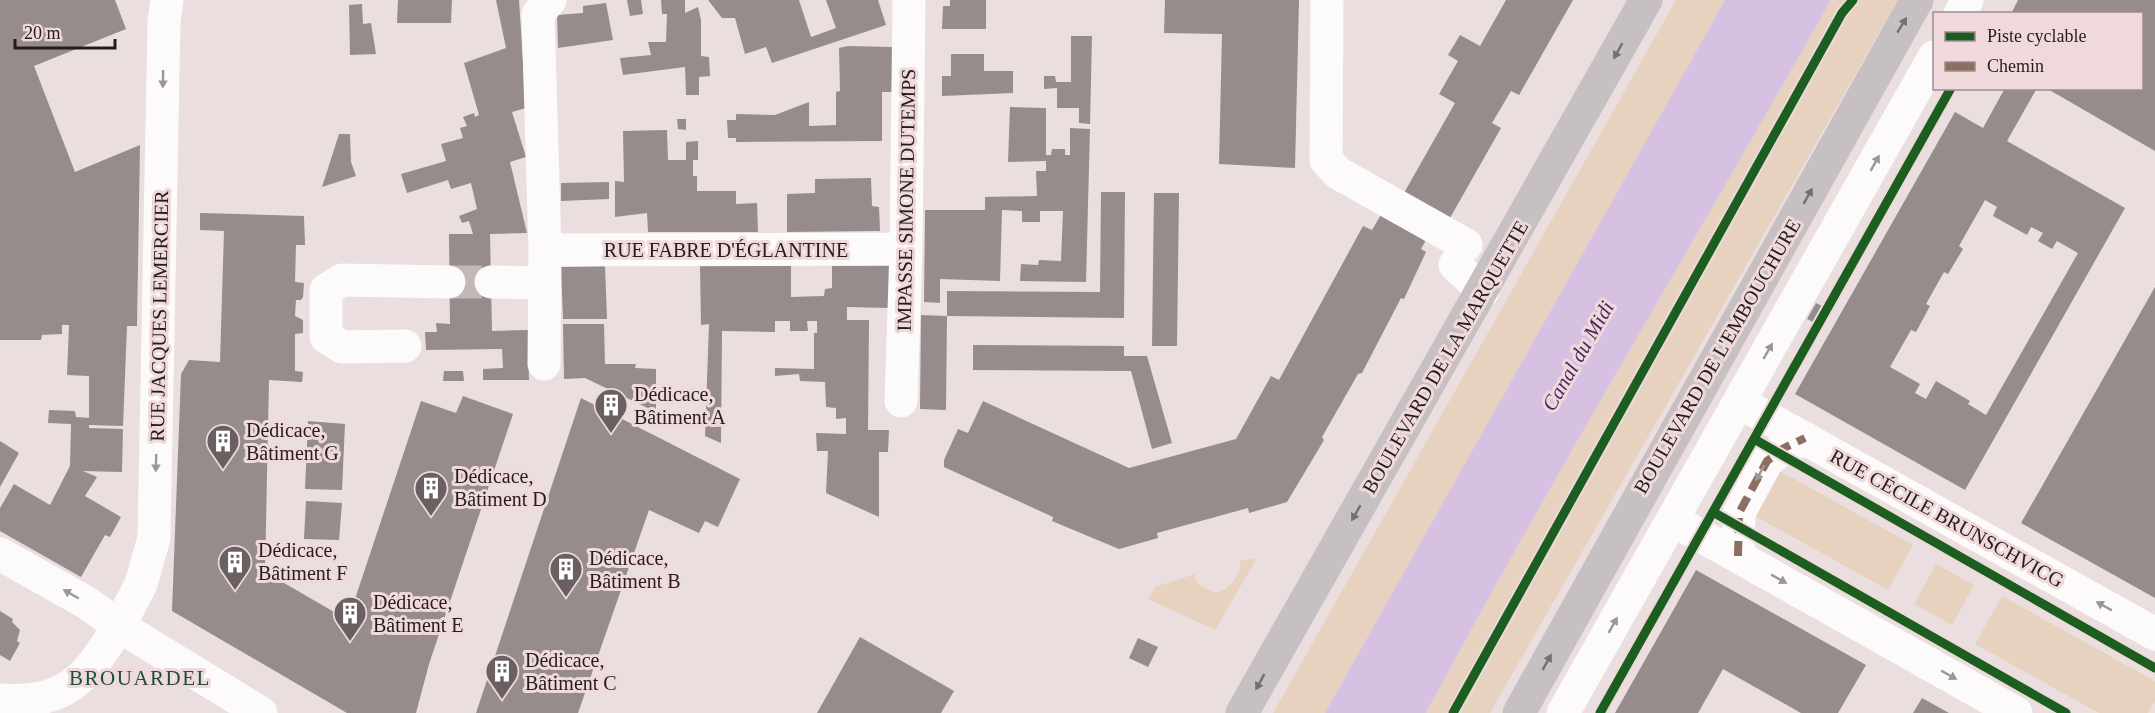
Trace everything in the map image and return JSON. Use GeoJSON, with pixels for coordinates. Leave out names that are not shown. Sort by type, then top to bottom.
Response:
{"type":"FeatureCollection","features":[{"type":"Feature","properties":{"kind":"main road","name":"BOULEVARD DE LA MARQUETTE"},"geometry":{"type":"LineString","coordinates":[[1242,713],[1646,0]]}},
{"type":"Feature","properties":{"kind":"main road","name":"BOULEVARD DE L'EMBOUCHURE"},"geometry":{"type":"LineString","coordinates":[[1519,713],[1917,0]]}},
{"type":"Feature","properties":{"kind":"street","name":"RUE JACQUES LEMERCIER"},"geometry":{"type":"LineString","coordinates":[[0,700],[23,702],[56,695],[78,682],[97,660],[119,626],[141,584],[154,538],[164,22],[167,0]]}},
{"type":"Feature","properties":{"kind":"street"},"geometry":{"type":"LineString","coordinates":[[544,364],[545,250],[538,14],[550,0]]}},
{"type":"Feature","properties":{"kind":"street","name":"IMPASSE SIMONE DUTEMPS"},"geometry":{"type":"LineString","coordinates":[[901,400],[906,249],[909,0]]}},
{"type":"Feature","properties":{"kind":"street"},"geometry":{"type":"LineString","coordinates":[[1327,0],[1326,160],[1338,173],[1460,255],[1483,291]]}},
{"type":"Feature","properties":{"kind":"street"},"geometry":{"type":"LineString","coordinates":[[1563,713],[1933,61]]}},
{"type":"Feature","properties":{"kind":"street","name":"RUE FABRE D'ÉGLANTINE"},"geometry":{"type":"LineString","coordinates":[[545,250],[906,249]]}},
{"type":"Feature","properties":{"kind":"street"},"geometry":{"type":"LineString","coordinates":[[405,346],[342,347],[326,337],[326,290],[342,280],[450,282]]}},
{"type":"Feature","properties":{"kind":"street"},"geometry":{"type":"LineString","coordinates":[[491,282],[544,283]]}},
{"type":"Feature","properties":{"kind":"street","name":"RUE CÉCILE BRUNSCHVICG"},"geometry":{"type":"LineString","coordinates":[[1739,402],[2155,634]]}},
{"type":"Feature","properties":{"kind":"street"},"geometry":{"type":"LineString","coordinates":[[1738,556],[1739,513],[1767,461],[1784,448],[1805,438]]}},
{"type":"Feature","properties":{"kind":"street"},"geometry":{"type":"LineString","coordinates":[[1673,520],[2016,713]]}},
{"type":"Feature","properties":{"kind":"street"},"geometry":{"type":"LineString","coordinates":[[0,554],[87,603],[119,626],[261,713]]}},
{"type":"Feature","properties":{"kind":"shaded area"},"geometry":{"type":"Polygon","coordinates":[[[1676,0],[1725,0],[1325,713],[1273,713],[1676,0]]]}},
{"type":"Feature","properties":{"kind":"shaded area"},"geometry":{"type":"Polygon","coordinates":[[[1831,0],[1898,0],[1490,713],[1426,713],[1525,533],[1831,0]]]}},
{"type":"Feature","properties":{"kind":"shaded area"},"geometry":{"type":"Polygon","coordinates":[[[1780,471],[1913,545],[1888,590],[1755,516],[1780,471]]]}},
{"type":"Feature","properties":{"kind":"shaded area"},"geometry":{"type":"Polygon","coordinates":[[[1257,558],[1215,630],[1148,599],[1155,587],[1195,574],[1195,579],[1201,586],[1217,593],[1234,581],[1239,572],[1240,561],[1257,558]]]}},
{"type":"Feature","properties":{"kind":"shaded area"},"geometry":{"type":"Polygon","coordinates":[[[1936,564],[1974,585],[1952,625],[1914,604],[1936,564]]]}},
{"type":"Feature","properties":{"kind":"shaded area"},"geometry":{"type":"Polygon","coordinates":[[[2002,596],[2155,681],[2155,701],[2148,713],[2099,713],[1975,644],[2002,596]]]}},
{"type":"Feature","properties":{"kind":"water","name":"Canal du Midi"},"geometry":{"type":"Polygon","coordinates":[[[1725,0],[1831,0],[1525,533],[1426,713],[1325,713],[1725,0]]]}},
{"type":"Feature","properties":{"kind":"building"},"geometry":{"type":"Polygon","coordinates":[[[0,0],[115,0],[126,29],[34,66],[75,172],[140,145],[137,326],[127,326],[123,426],[89,425],[89,428],[123,429],[122,472],[83,471],[97,477],[85,496],[121,517],[110,537],[105,535],[81,577],[0,531],[0,508],[14,484],[50,505],[70,466],[71,424],[48,423],[49,410],[75,411],[76,417],[89,418],[89,376],[67,375],[69,325],[62,325],[62,334],[42,335],[41,340],[0,340],[0,0]]]}},
{"type":"Feature","properties":{"kind":"building"},"geometry":{"type":"Polygon","coordinates":[[[398,0],[452,0],[451,23],[397,23],[398,0]]]}},
{"type":"Feature","properties":{"kind":"building"},"geometry":{"type":"Polygon","coordinates":[[[496,0],[519,0],[526,108],[512,112],[526,157],[510,162],[527,233],[490,234],[492,331],[528,330],[529,380],[483,380],[483,369],[503,368],[502,349],[426,350],[425,332],[437,332],[436,323],[450,324],[449,234],[473,234],[469,221],[462,223],[459,216],[477,209],[471,183],[451,189],[448,180],[407,193],[401,174],[446,161],[441,144],[463,138],[460,128],[467,126],[463,117],[474,113],[475,117],[479,115],[464,63],[506,48],[496,0]]]}},
{"type":"Feature","properties":{"kind":"building"},"geometry":{"type":"Polygon","coordinates":[[[627,0],[641,0],[643,14],[630,16],[627,0]]]}},
{"type":"Feature","properties":{"kind":"building"},"geometry":{"type":"Polygon","coordinates":[[[661,0],[685,0],[685,13],[698,7],[701,20],[701,56],[709,57],[710,76],[699,77],[699,95],[686,95],[685,67],[623,75],[620,58],[651,55],[648,42],[666,42],[667,14],[662,14],[661,0]]]}},
{"type":"Feature","properties":{"kind":"building"},"geometry":{"type":"Polygon","coordinates":[[[708,0],[799,0],[811,37],[836,28],[826,0],[878,0],[886,25],[772,63],[766,47],[745,54],[735,18],[722,18],[708,0]]]}},
{"type":"Feature","properties":{"kind":"building"},"geometry":{"type":"Polygon","coordinates":[[[950,0],[986,0],[986,29],[942,29],[943,6],[950,6],[950,0]]]}},
{"type":"Feature","properties":{"kind":"building"},"geometry":{"type":"Polygon","coordinates":[[[1165,0],[1299,0],[1295,168],[1219,164],[1222,34],[1164,33],[1165,0]]]}},
{"type":"Feature","properties":{"kind":"building"},"geometry":{"type":"Polygon","coordinates":[[[1506,0],[1573,0],[1519,95],[1511,91],[1492,123],[1501,128],[1446,225],[1400,200],[1455,103],[1439,94],[1458,61],[1448,55],[1460,35],[1480,46],[1506,0]]]}},
{"type":"Feature","properties":{"kind":"building"},"geometry":{"type":"Polygon","coordinates":[[[2018,0],[2155,0],[2155,151],[2049,90],[2143,90],[2143,12],[2012,12],[2018,0]]]}},
{"type":"Feature","properties":{"kind":"building"},"geometry":{"type":"Polygon","coordinates":[[[606,3],[613,40],[558,48],[557,15],[583,13],[583,6],[606,3]]]}},
{"type":"Feature","properties":{"kind":"building"},"geometry":{"type":"Polygon","coordinates":[[[362,4],[363,24],[371,23],[376,54],[350,55],[349,5],[362,4]]]}},
{"type":"Feature","properties":{"kind":"building"},"geometry":{"type":"Polygon","coordinates":[[[1071,36],[1092,36],[1090,124],[1079,123],[1079,108],[1057,108],[1057,88],[1044,89],[1044,76],[1055,76],[1056,82],[1071,82],[1071,36]]]}},
{"type":"Feature","properties":{"kind":"building"},"geometry":{"type":"Polygon","coordinates":[[[848,46],[892,47],[892,92],[882,92],[882,141],[736,142],[736,138],[728,138],[727,120],[736,120],[736,114],[775,115],[809,102],[809,126],[836,125],[836,92],[840,91],[839,48],[848,46]]]}},
{"type":"Feature","properties":{"kind":"building"},"geometry":{"type":"Polygon","coordinates":[[[951,54],[984,54],[984,71],[1013,71],[1013,93],[942,96],[942,76],[951,76],[951,54]]]}},
{"type":"Feature","properties":{"kind":"building"},"geometry":{"type":"Polygon","coordinates":[[[2004,90],[2036,90],[2007,141],[2125,208],[1965,490],[1795,394],[1955,112],[1983,128],[2004,90]],[[1985,200],[1959,246],[1963,249],[1948,274],[1944,272],[1926,304],[1930,306],[1916,332],[1911,330],[1890,367],[1920,384],[1915,393],[1926,399],[1936,381],[1970,401],[1968,404],[1986,415],[2078,253],[2057,241],[2052,249],[2038,241],[2043,233],[2031,227],[2027,235],[1993,216],[1997,207],[1985,200]]]}},
{"type":"Feature","properties":{"kind":"building"},"geometry":{"type":"Polygon","coordinates":[[[1010,107],[1046,108],[1046,155],[1051,155],[1052,149],[1065,149],[1065,155],[1070,155],[1070,128],[1090,129],[1086,282],[1020,281],[1021,264],[1038,265],[1039,260],[1061,261],[1063,211],[1040,211],[1040,222],[1022,222],[1022,211],[1002,210],[1000,281],[940,279],[940,303],[924,302],[925,210],[985,210],[985,197],[1037,196],[1036,171],[1046,171],[1046,161],[1008,162],[1010,107]]]}},
{"type":"Feature","properties":{"kind":"building"},"geometry":{"type":"Polygon","coordinates":[[[677,119],[686,119],[686,130],[678,129],[677,119]]]}},
{"type":"Feature","properties":{"kind":"building"},"geometry":{"type":"Polygon","coordinates":[[[667,130],[668,160],[686,160],[686,142],[698,141],[698,160],[693,160],[693,176],[697,176],[697,191],[736,191],[736,204],[757,203],[758,232],[648,232],[647,213],[615,217],[615,181],[624,182],[623,131],[667,130]]]}},
{"type":"Feature","properties":{"kind":"building"},"geometry":{"type":"Polygon","coordinates":[[[339,134],[350,134],[351,162],[356,176],[322,187],[339,134]]]}},
{"type":"Feature","properties":{"kind":"building"},"geometry":{"type":"Polygon","coordinates":[[[871,178],[872,206],[879,207],[880,231],[787,232],[787,194],[815,193],[815,179],[871,178]]]}},
{"type":"Feature","properties":{"kind":"building"},"geometry":{"type":"Polygon","coordinates":[[[609,182],[609,199],[561,201],[561,183],[609,182]]]}},
{"type":"Feature","properties":{"kind":"building"},"geometry":{"type":"Polygon","coordinates":[[[1101,192],[1125,192],[1124,318],[947,316],[947,291],[1100,292],[1101,192]]]}},
{"type":"Feature","properties":{"kind":"building"},"geometry":{"type":"Polygon","coordinates":[[[1154,193],[1179,193],[1177,346],[1152,346],[1154,193]]]}},
{"type":"Feature","properties":{"kind":"building"},"geometry":{"type":"Polygon","coordinates":[[[1386,206],[1431,231],[1421,249],[1426,252],[1404,299],[1401,298],[1362,373],[1358,374],[1322,437],[1324,440],[1287,502],[1249,513],[1248,508],[1157,533],[1158,538],[1119,549],[1052,521],[1053,517],[944,467],[944,460],[958,429],[968,433],[983,401],[1129,468],[1236,439],[1271,376],[1279,380],[1363,226],[1372,230],[1386,206]]]}},
{"type":"Feature","properties":{"kind":"building"},"geometry":{"type":"Polygon","coordinates":[[[200,213],[304,216],[305,245],[296,245],[295,282],[304,283],[303,297],[301,300],[296,300],[295,316],[303,320],[303,333],[295,334],[295,371],[303,372],[302,382],[269,380],[265,572],[348,620],[421,401],[456,413],[463,396],[513,414],[429,664],[416,713],[347,713],[172,611],[181,374],[189,360],[220,362],[224,231],[200,230],[200,213]]]}},
{"type":"Feature","properties":{"kind":"building"},"geometry":{"type":"Polygon","coordinates":[[[891,265],[890,308],[847,307],[847,320],[869,320],[868,430],[889,430],[888,452],[879,452],[879,517],[826,493],[828,451],[817,451],[816,433],[846,434],[846,418],[836,419],[836,408],[826,407],[825,382],[800,381],[799,374],[775,376],[775,368],[814,369],[814,333],[817,333],[817,321],[807,321],[808,331],[790,331],[790,321],[775,321],[775,332],[722,331],[721,443],[705,436],[709,324],[701,325],[700,266],[791,266],[791,297],[824,296],[825,289],[832,288],[832,266],[891,265]]]}},
{"type":"Feature","properties":{"kind":"building"},"geometry":{"type":"Polygon","coordinates":[[[605,266],[607,319],[563,319],[561,267],[605,266]]]}},
{"type":"Feature","properties":{"kind":"building"},"geometry":{"type":"Polygon","coordinates":[[[2155,287],[2155,598],[2021,523],[2155,287]]]}},
{"type":"Feature","properties":{"kind":"building"},"geometry":{"type":"Polygon","coordinates":[[[1816,303],[1822,306],[1813,322],[1807,319],[1816,303]]]}},
{"type":"Feature","properties":{"kind":"building"},"geometry":{"type":"Polygon","coordinates":[[[921,315],[947,316],[946,410],[920,409],[921,315]]]}},
{"type":"Feature","properties":{"kind":"building"},"geometry":{"type":"Polygon","coordinates":[[[563,324],[604,324],[605,364],[636,364],[635,368],[656,369],[656,412],[585,378],[564,379],[563,324]]]}},
{"type":"Feature","properties":{"kind":"building"},"geometry":{"type":"Polygon","coordinates":[[[973,345],[1124,346],[1124,356],[1147,356],[1172,443],[1152,449],[1131,371],[973,370],[973,345]]]}},
{"type":"Feature","properties":{"kind":"building"},"geometry":{"type":"Polygon","coordinates":[[[444,371],[463,371],[464,381],[443,381],[444,371]]]}},
{"type":"Feature","properties":{"kind":"building","name":"Dédicace, Bâtiment B"},"geometry":{"type":"Polygon","coordinates":[[[581,398],[740,479],[718,527],[705,521],[699,533],[649,510],[578,713],[476,713],[581,398]]]}},
{"type":"Feature","properties":{"kind":"building"},"geometry":{"type":"Polygon","coordinates":[[[308,421],[345,424],[342,490],[305,489],[308,421]]]}},
{"type":"Feature","properties":{"kind":"building"},"geometry":{"type":"Polygon","coordinates":[[[0,441],[19,453],[0,487],[0,441]]]}},
{"type":"Feature","properties":{"kind":"building"},"geometry":{"type":"Polygon","coordinates":[[[306,501],[342,503],[339,540],[304,539],[306,501]]]}},
{"type":"Feature","properties":{"kind":"building"},"geometry":{"type":"Polygon","coordinates":[[[1696,570],[1866,665],[1838,713],[1801,713],[1723,669],[1698,713],[1615,713],[1696,570]]]}},
{"type":"Feature","properties":{"kind":"building"},"geometry":{"type":"Polygon","coordinates":[[[0,611],[13,619],[12,622],[20,630],[17,641],[20,643],[10,661],[0,655],[0,611]]]}},
{"type":"Feature","properties":{"kind":"building"},"geometry":{"type":"Polygon","coordinates":[[[860,637],[954,691],[941,713],[817,713],[860,637]]]}},
{"type":"Feature","properties":{"kind":"building"},"geometry":{"type":"Polygon","coordinates":[[[1138,638],[1158,647],[1148,667],[1129,658],[1138,638]]]}},
{"type":"Feature","properties":{"kind":"building"},"geometry":{"type":"Polygon","coordinates":[[[1922,698],[1949,713],[1913,713],[1922,698]]]}},
{"type":"Feature","properties":{"kind":"tunnel"},"geometry":{"type":"LineString","coordinates":[[449,282],[491,282]]}},
{"type":"Feature","properties":{"kind":"marked path"},"geometry":{"type":"LineString","coordinates":[[1738,556],[1739,513],[1767,461],[1784,448],[1805,438]]}},
{"type":"Feature","properties":{"kind":"cycle path"},"geometry":{"type":"LineString","coordinates":[[1453,713],[1842,13],[1853,0]]}},
{"type":"Feature","properties":{"kind":"cycle path"},"geometry":{"type":"LineString","coordinates":[[1600,713],[1950,90]]}},
{"type":"Feature","properties":{"kind":"cycle path"},"geometry":{"type":"LineString","coordinates":[[1754,439],[2155,668]]}},
{"type":"Feature","properties":{"kind":"cycle path"},"geometry":{"type":"LineString","coordinates":[[1713,512],[2066,713]]}},
{"type":"Feature","properties":{"kind":"place","name":"Dédicace, Bâtiment A"},"geometry":{"type":"Point","coordinates":[611,434]}},
{"type":"Feature","properties":{"kind":"place","name":"Dédicace, Bâtiment G"},"geometry":{"type":"Point","coordinates":[223,470]}},
{"type":"Feature","properties":{"kind":"place","name":"Dédicace, Bâtiment D"},"geometry":{"type":"Point","coordinates":[431,517]}},
{"type":"Feature","properties":{"kind":"place","name":"Dédicace, Bâtiment F"},"geometry":{"type":"Point","coordinates":[235,591]}},
{"type":"Feature","properties":{"kind":"place","name":"Dédicace, Bâtiment B"},"geometry":{"type":"Point","coordinates":[566,598]}},
{"type":"Feature","properties":{"kind":"place","name":"Dédicace, Bâtiment E"},"geometry":{"type":"Point","coordinates":[350,642]}},
{"type":"Feature","properties":{"kind":"place","name":"Dédicace, Bâtiment C"},"geometry":{"type":"Point","coordinates":[502,700]}},
{"type":"Feature","properties":{"kind":"district","name":"BROUARDEL"},"geometry":{"type":"Point","coordinates":[140,678]}}]}
